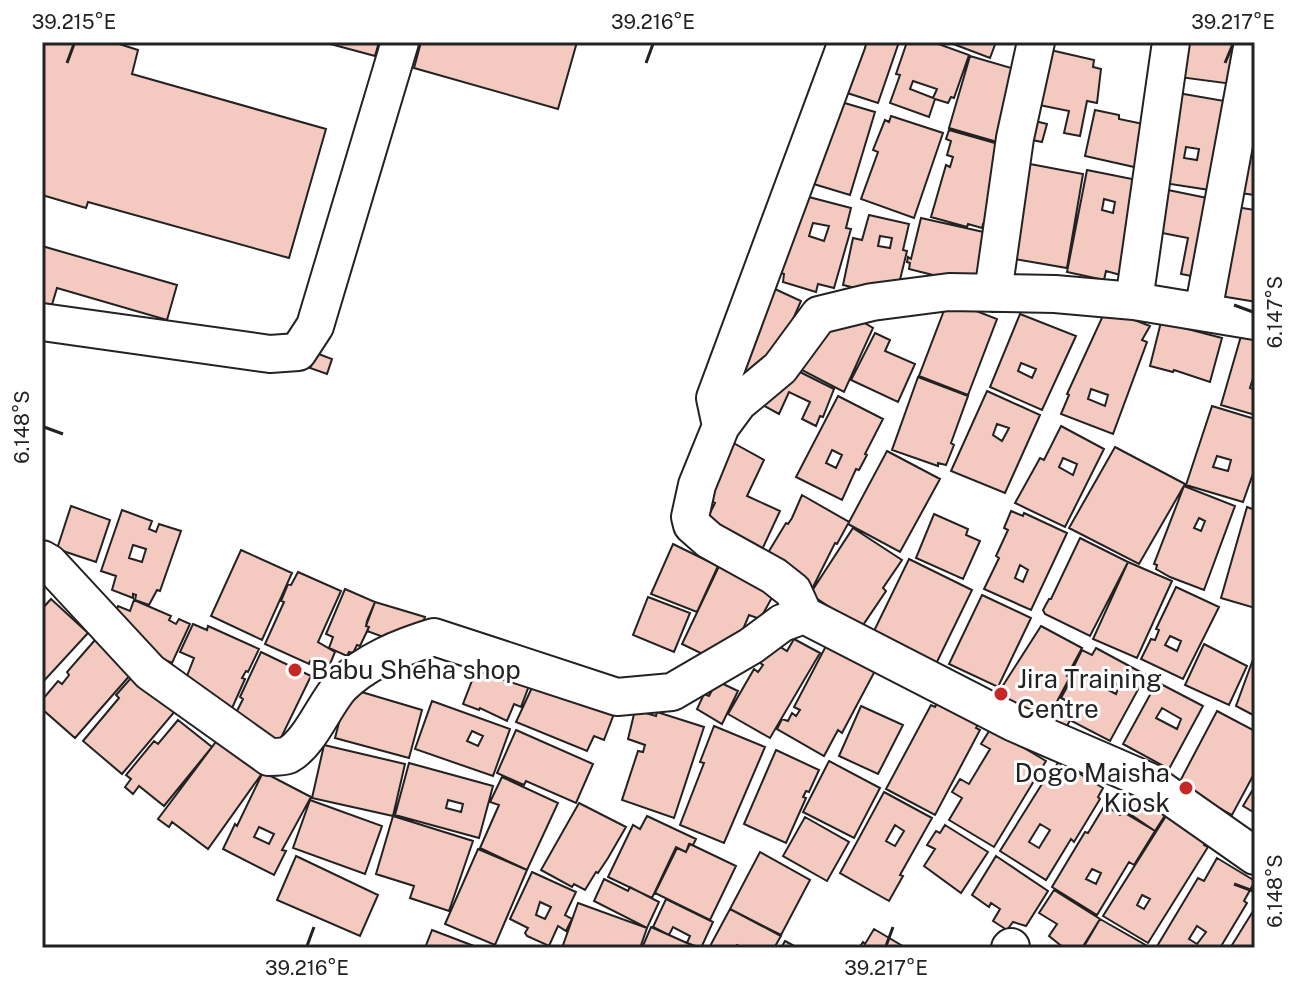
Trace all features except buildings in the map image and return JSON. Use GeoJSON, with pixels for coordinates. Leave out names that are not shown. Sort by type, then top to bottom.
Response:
{"type":"FeatureCollection","features":[{"type":"Feature","properties":{"kind":"street"},"geometry":{"type":"LineString","coordinates":[[42,322],[270,354],[298,352],[315,326],[400,42]]}},
{"type":"Feature","properties":{"kind":"street"},"geometry":{"type":"LineString","coordinates":[[721,426],[715,398],[847,42]]}},
{"type":"Feature","properties":{"kind":"street"},"geometry":{"type":"LineString","coordinates":[[993,293],[1015,138],[1036,42]]}},
{"type":"Feature","properties":{"kind":"street"},"geometry":{"type":"LineString","coordinates":[[1134,301],[1171,42]]}},
{"type":"Feature","properties":{"kind":"street"},"geometry":{"type":"LineString","coordinates":[[1203,312],[1253,42]]}},
{"type":"Feature","properties":{"kind":"street"},"geometry":{"type":"LineString","coordinates":[[1255,321],[1134,301],[1055,294],[949,292],[872,302],[819,315],[780,368],[738,403],[721,426],[697,485],[690,517],[692,525],[709,540],[774,576],[793,591],[804,615],[1014,723],[1148,781],[1255,856]]}},
{"type":"Feature","properties":{"kind":"street"},"geometry":{"type":"LineString","coordinates":[[42,559],[150,672],[269,757],[286,756],[299,746],[341,686],[373,661],[406,645],[434,637],[617,697],[672,692],[751,646],[782,623],[804,615]]}},
{"type":"Feature","properties":{"kind":"place","name":"Babu Sheha shop"},"geometry":{"type":"Point","coordinates":[295,670]}},
{"type":"Feature","properties":{"kind":"place","name":"Jira Training Centre"},"geometry":{"type":"Point","coordinates":[1001,694]}},
{"type":"Feature","properties":{"kind":"place","name":"Dogo Maisha Kiosk"},"geometry":{"type":"Point","coordinates":[1186,788]}}]}
